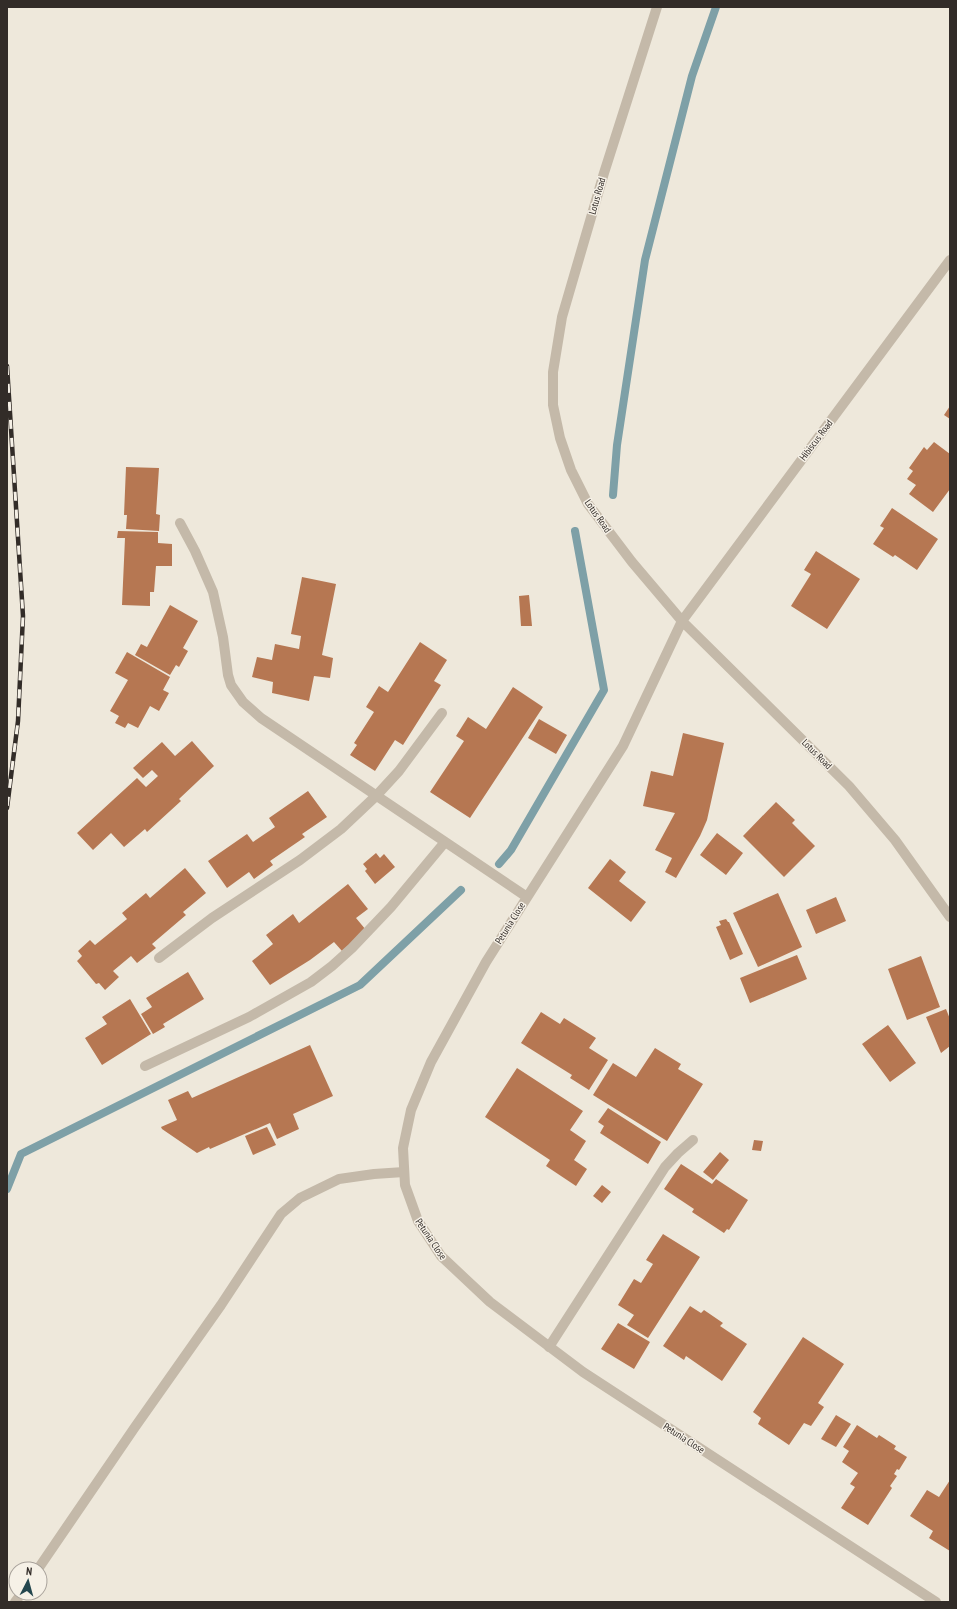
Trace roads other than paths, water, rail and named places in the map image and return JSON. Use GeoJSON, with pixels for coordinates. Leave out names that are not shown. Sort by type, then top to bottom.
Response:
{"type":"FeatureCollection","features":[{"type":"Feature","properties":{"kind":"street","name":"Lotus Road"},"geometry":{"type":"LineString","coordinates":[[657,7],[604,173],[562,317],[553,372],[553,405],[560,438],[571,470],[588,504],[632,562],[682,621],[849,786],[894,840],[950,917]]}},
{"type":"Feature","properties":{"kind":"street","name":"Hibiscus Road"},"geometry":{"type":"LineString","coordinates":[[682,621],[950,260]]}},
{"type":"Feature","properties":{"kind":"street"},"geometry":{"type":"LineString","coordinates":[[180,523],[195,551],[213,592],[223,636],[228,675],[235,692],[243,702],[261,718],[527,897]]}},
{"type":"Feature","properties":{"kind":"street","name":"Petunia Close"},"geometry":{"type":"LineString","coordinates":[[682,621],[623,746],[486,962],[431,1062],[411,1110],[403,1148],[405,1185],[418,1221],[441,1256],[490,1302],[589,1376],[936,1602]]}},
{"type":"Feature","properties":{"kind":"street"},"geometry":{"type":"LineString","coordinates":[[159,958],[218,913],[321,846],[341,829],[376,796],[399,771],[442,713]]}},
{"type":"Feature","properties":{"kind":"street"},"geometry":{"type":"LineString","coordinates":[[145,1066],[249,1017],[311,982],[352,948],[391,907],[445,842]]}},
{"type":"Feature","properties":{"kind":"street"},"geometry":{"type":"LineString","coordinates":[[549,1347],[665,1168],[678,1153],[693,1140]]}},
{"type":"Feature","properties":{"kind":"street"},"geometry":{"type":"LineString","coordinates":[[43,1561],[221,1305],[281,1214],[300,1198],[339,1179],[374,1174],[404,1172]]}},
{"type":"Feature","properties":{"kind":"waterway"},"geometry":{"type":"LineString","coordinates":[[613,495],[617,445],[645,260],[692,76],[716,7]]}},
{"type":"Feature","properties":{"kind":"waterway"},"geometry":{"type":"LineString","coordinates":[[499,864],[511,850],[604,690],[575,531]]}},
{"type":"Feature","properties":{"kind":"waterway"},"geometry":{"type":"LineString","coordinates":[[7,1189],[21,1154],[360,985],[461,890]]}},
{"type":"Feature","properties":{"kind":"railway"},"geometry":{"type":"LineString","coordinates":[[7,366],[23,616],[18,721],[7,808]]}}]}
